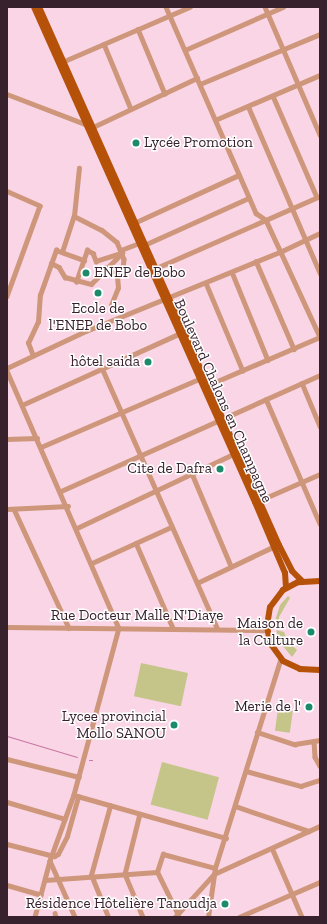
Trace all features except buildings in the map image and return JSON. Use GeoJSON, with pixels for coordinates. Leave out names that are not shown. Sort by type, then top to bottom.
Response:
{"type":"FeatureCollection","features":[{"type":"Feature","properties":{"kind":"main road","name":"Boulevard Chalons en Champagne"},"geometry":{"type":"LineString","coordinates":[[34,7],[93,127],[142,245],[150,270],[199,379],[206,386]]}},
{"type":"Feature","properties":{"kind":"main road","name":"Boulevard Chalons en Champagne"},"geometry":{"type":"LineString","coordinates":[[39,7],[85,123],[133,223]]}},
{"type":"Feature","properties":{"kind":"main road","name":"Boulevard Chalons en Champagne"},"geometry":{"type":"LineString","coordinates":[[142,245],[157,268],[205,376],[206,386],[276,546],[286,573],[286,588]]}},
{"type":"Feature","properties":{"kind":"main road","name":"Boulevard Chalons en Champagne"},"geometry":{"type":"LineString","coordinates":[[276,546],[292,572],[302,581]]}},
{"type":"Feature","properties":{"kind":"main road"},"geometry":{"type":"LineString","coordinates":[[320,581],[302,581],[286,588],[270,607],[267,630],[272,646],[281,658],[300,669],[320,670]]}},
{"type":"Feature","properties":{"kind":"street"},"geometry":{"type":"LineString","coordinates":[[166,7],[249,198],[259,218],[266,220],[282,251],[320,337],[206,386]]}},
{"type":"Feature","properties":{"kind":"street"},"geometry":{"type":"LineString","coordinates":[[62,62],[190,7]]}},
{"type":"Feature","properties":{"kind":"street"},"geometry":{"type":"LineString","coordinates":[[265,7],[320,134]]}},
{"type":"Feature","properties":{"kind":"street"},"geometry":{"type":"LineString","coordinates":[[185,50],[283,7]]}},
{"type":"Feature","properties":{"kind":"street"},"geometry":{"type":"LineString","coordinates":[[138,29],[165,94]]}},
{"type":"Feature","properties":{"kind":"street"},"geometry":{"type":"LineString","coordinates":[[200,84],[320,34]]}},
{"type":"Feature","properties":{"kind":"street"},"geometry":{"type":"LineString","coordinates":[[104,44],[130,109]]}},
{"type":"Feature","properties":{"kind":"street"},"geometry":{"type":"LineString","coordinates":[[215,120],[249,108],[320,76]]}},
{"type":"Feature","properties":{"kind":"street"},"geometry":{"type":"LineString","coordinates":[[7,94],[93,127],[197,78]]}},
{"type":"Feature","properties":{"kind":"street"},"geometry":{"type":"LineString","coordinates":[[150,270],[318,196],[273,96]]}},
{"type":"Feature","properties":{"kind":"street"},"geometry":{"type":"LineString","coordinates":[[249,108],[320,273]]}},
{"type":"Feature","properties":{"kind":"street"},"geometry":{"type":"LineString","coordinates":[[62,252],[74,216],[79,168]]}},
{"type":"Feature","properties":{"kind":"street"},"geometry":{"type":"LineString","coordinates":[[133,223],[239,175]]}},
{"type":"Feature","properties":{"kind":"street"},"geometry":{"type":"LineString","coordinates":[[7,191],[40,206],[7,296]]}},
{"type":"Feature","properties":{"kind":"street"},"geometry":{"type":"LineString","coordinates":[[76,282],[87,250],[95,255],[96,261],[142,245],[249,198]]}},
{"type":"Feature","properties":{"kind":"street"},"geometry":{"type":"LineString","coordinates":[[74,216],[102,230],[117,242],[122,252],[123,271],[117,276]]}},
{"type":"Feature","properties":{"kind":"street"},"geometry":{"type":"LineString","coordinates":[[35,917],[50,861],[63,847],[76,796],[79,776],[119,628],[68,506],[7,370],[33,356],[163,298],[206,283],[282,251],[320,233]]}},
{"type":"Feature","properties":{"kind":"street"},"geometry":{"type":"LineString","coordinates":[[33,356],[28,343],[38,322],[40,295],[56,250],[84,260]]}},
{"type":"Feature","properties":{"kind":"street"},"geometry":{"type":"LineString","coordinates":[[52,264],[59,267],[65,277],[76,282],[91,284],[122,252]]}},
{"type":"Feature","properties":{"kind":"street"},"geometry":{"type":"LineString","coordinates":[[256,261],[294,349]]}},
{"type":"Feature","properties":{"kind":"street"},"geometry":{"type":"LineString","coordinates":[[106,268],[117,276]]}},
{"type":"Feature","properties":{"kind":"street"},"geometry":{"type":"LineString","coordinates":[[232,272],[268,360]]}},
{"type":"Feature","properties":{"kind":"street"},"geometry":{"type":"LineString","coordinates":[[111,305],[117,293],[117,276]]}},
{"type":"Feature","properties":{"kind":"street"},"geometry":{"type":"LineString","coordinates":[[206,283],[243,371]]}},
{"type":"Feature","properties":{"kind":"street"},"geometry":{"type":"LineString","coordinates":[[22,405],[185,331]]}},
{"type":"Feature","properties":{"kind":"street"},"geometry":{"type":"LineString","coordinates":[[102,368],[171,527],[217,628]]}},
{"type":"Feature","properties":{"kind":"street"},"geometry":{"type":"LineString","coordinates":[[61,491],[140,453],[320,375]]}},
{"type":"Feature","properties":{"kind":"street"},"geometry":{"type":"LineString","coordinates":[[41,447],[205,376]]}},
{"type":"Feature","properties":{"kind":"street"},"geometry":{"type":"LineString","coordinates":[[302,383],[320,426]]}},
{"type":"Feature","properties":{"kind":"street"},"geometry":{"type":"LineString","coordinates":[[266,399],[320,524]]}},
{"type":"Feature","properties":{"kind":"street"},"geometry":{"type":"LineString","coordinates":[[7,439],[37,438]]}},
{"type":"Feature","properties":{"kind":"street"},"geometry":{"type":"LineString","coordinates":[[77,528],[192,476],[236,453]]}},
{"type":"Feature","properties":{"kind":"street"},"geometry":{"type":"LineString","coordinates":[[257,501],[320,474]]}},
{"type":"Feature","properties":{"kind":"street"},"geometry":{"type":"LineString","coordinates":[[192,476],[231,566]]}},
{"type":"Feature","properties":{"kind":"street"},"geometry":{"type":"LineString","coordinates":[[7,509],[68,506]]}},
{"type":"Feature","properties":{"kind":"street"},"geometry":{"type":"LineString","coordinates":[[14,509],[69,628]]}},
{"type":"Feature","properties":{"kind":"street"},"geometry":{"type":"LineString","coordinates":[[92,563],[171,527]]}},
{"type":"Feature","properties":{"kind":"street"},"geometry":{"type":"LineString","coordinates":[[136,543],[173,628]]}},
{"type":"Feature","properties":{"kind":"street"},"geometry":{"type":"LineString","coordinates":[[197,583],[276,546]]}},
{"type":"Feature","properties":{"kind":"street","name":"Rue Docteur Malle N'Diaye"},"geometry":{"type":"LineString","coordinates":[[7,627],[217,628],[267,630]]}},
{"type":"Feature","properties":{"kind":"street"},"geometry":{"type":"LineString","coordinates":[[208,917],[215,868],[226,838],[257,732],[281,658]]}},
{"type":"Feature","properties":{"kind":"street"},"geometry":{"type":"LineString","coordinates":[[257,732],[288,743],[314,742],[320,740]]}},
{"type":"Feature","properties":{"kind":"street"},"geometry":{"type":"LineString","coordinates":[[314,742],[315,757],[320,766]]}},
{"type":"Feature","properties":{"kind":"street"},"geometry":{"type":"LineString","coordinates":[[7,759],[79,776]]}},
{"type":"Feature","properties":{"kind":"street"},"geometry":{"type":"LineString","coordinates":[[246,771],[301,786],[320,780]]}},
{"type":"Feature","properties":{"kind":"street"},"geometry":{"type":"LineString","coordinates":[[76,796],[226,838]]}},
{"type":"Feature","properties":{"kind":"street"},"geometry":{"type":"LineString","coordinates":[[54,856],[65,819],[76,796]]}},
{"type":"Feature","properties":{"kind":"street"},"geometry":{"type":"LineString","coordinates":[[7,802],[65,819]]}},
{"type":"Feature","properties":{"kind":"street"},"geometry":{"type":"LineString","coordinates":[[108,917],[91,876],[110,806]]}},
{"type":"Feature","properties":{"kind":"street"},"geometry":{"type":"LineString","coordinates":[[235,806],[309,831]]}},
{"type":"Feature","properties":{"kind":"street"},"geometry":{"type":"LineString","coordinates":[[140,814],[125,874],[143,917]]}},
{"type":"Feature","properties":{"kind":"street"},"geometry":{"type":"LineString","coordinates":[[215,868],[165,853],[161,857],[158,872],[176,916],[214,874],[320,826]]}},
{"type":"Feature","properties":{"kind":"street"},"geometry":{"type":"LineString","coordinates":[[7,844],[54,856]]}},
{"type":"Feature","properties":{"kind":"street"},"geometry":{"type":"LineString","coordinates":[[272,848],[302,917]]}},
{"type":"Feature","properties":{"kind":"street"},"geometry":{"type":"LineString","coordinates":[[50,861],[60,879],[75,917]]}},
{"type":"Feature","properties":{"kind":"street"},"geometry":{"type":"LineString","coordinates":[[46,880],[158,872]]}},
{"type":"Feature","properties":{"kind":"street"},"geometry":{"type":"LineString","coordinates":[[239,917],[320,882]]}},
{"type":"Feature","properties":{"kind":"street"},"geometry":{"type":"LineString","coordinates":[[7,885],[41,895]]}},
{"type":"Feature","properties":{"kind":"green space"},"geometry":{"type":"Polygon","coordinates":[[[288,596],[290,598],[279,617],[279,626],[276,627],[275,621],[280,605],[288,596]]]}},
{"type":"Feature","properties":{"kind":"green space"},"geometry":{"type":"Polygon","coordinates":[[[276,630],[284,632],[287,640],[297,650],[292,657],[278,640],[276,630]]]}},
{"type":"Feature","properties":{"kind":"green space"},"geometry":{"type":"Polygon","coordinates":[[[141,663],[188,673],[181,706],[134,696],[141,663]]]}},
{"type":"Feature","properties":{"kind":"green space"},"geometry":{"type":"Polygon","coordinates":[[[278,709],[293,711],[290,733],[275,731],[278,709]]]}},
{"type":"Feature","properties":{"kind":"green space"},"geometry":{"type":"Polygon","coordinates":[[[162,762],[219,777],[208,820],[151,805],[162,762]]]}},
{"type":"Feature","properties":{"kind":"waterway"},"geometry":{"type":"LineString","coordinates":[[7,736],[77,757]]}},
{"type":"Feature","properties":{"kind":"place","name":"Lycée Promotion"},"geometry":{"type":"Point","coordinates":[136,143]}},
{"type":"Feature","properties":{"kind":"place","name":"ENEP de Bobo"},"geometry":{"type":"Point","coordinates":[86,273]}},
{"type":"Feature","properties":{"kind":"place","name":"Ecole de l'ENEP de Bobo"},"geometry":{"type":"Point","coordinates":[98,293]}},
{"type":"Feature","properties":{"kind":"place","name":"hôtel saida"},"geometry":{"type":"Point","coordinates":[148,362]}},
{"type":"Feature","properties":{"kind":"place","name":"Cite de Dafra"},"geometry":{"type":"Point","coordinates":[220,469]}},
{"type":"Feature","properties":{"kind":"place","name":"Maison de la Culture"},"geometry":{"type":"Point","coordinates":[311,632]}},
{"type":"Feature","properties":{"kind":"place","name":"Merie de l'"},"geometry":{"type":"Point","coordinates":[309,707]}},
{"type":"Feature","properties":{"kind":"place","name":"Lycee provincial Mollo SANOU"},"geometry":{"type":"Point","coordinates":[174,725]}},
{"type":"Feature","properties":{"kind":"place","name":"Résidence Hôtelière Tanoudja"},"geometry":{"type":"Point","coordinates":[225,904]}}]}
